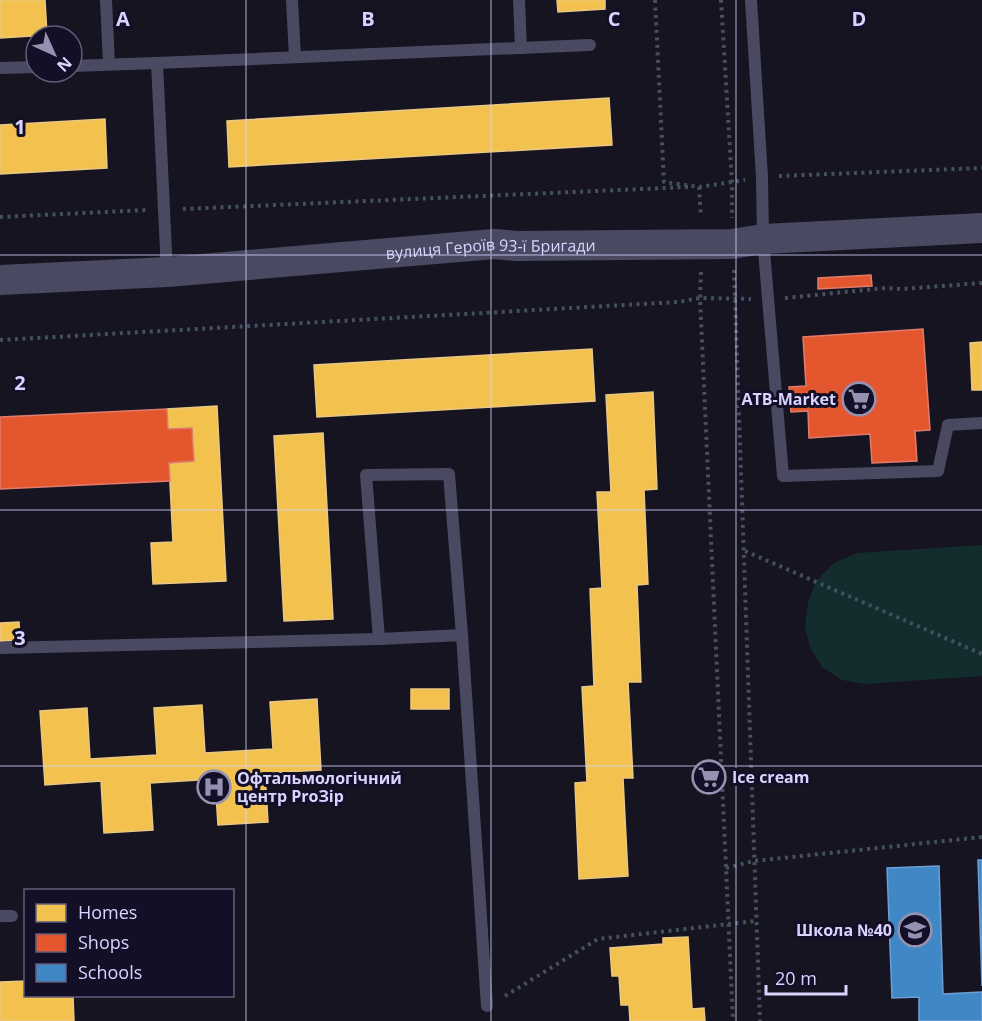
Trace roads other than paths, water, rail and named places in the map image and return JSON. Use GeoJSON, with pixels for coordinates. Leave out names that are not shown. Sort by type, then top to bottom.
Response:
{"type":"FeatureCollection","features":[{"type":"Feature","properties":{"kind":"street","name":"вулиця Героїв 93-ї Бригади"},"geometry":{"type":"LineString","coordinates":[[0,280],[167,272],[471,246],[732,244],[763,239],[982,228]]}},
{"type":"Feature","properties":{"kind":"lane"},"geometry":{"type":"LineString","coordinates":[[106,0],[110,64]]}},
{"type":"Feature","properties":{"kind":"lane"},"geometry":{"type":"LineString","coordinates":[[292,0],[295,57]]}},
{"type":"Feature","properties":{"kind":"lane"},"geometry":{"type":"LineString","coordinates":[[519,0],[521,48]]}},
{"type":"Feature","properties":{"kind":"lane"},"geometry":{"type":"LineString","coordinates":[[752,0],[762,177],[763,239],[783,476],[938,471],[948,425],[982,423]]}},
{"type":"Feature","properties":{"kind":"lane"},"geometry":{"type":"LineString","coordinates":[[84,65],[590,45]]}},
{"type":"Feature","properties":{"kind":"lane"},"geometry":{"type":"LineString","coordinates":[[158,63],[167,272]]}},
{"type":"Feature","properties":{"kind":"lane"},"geometry":{"type":"LineString","coordinates":[[0,68],[24,67]]}},
{"type":"Feature","properties":{"kind":"lane"},"geometry":{"type":"LineString","coordinates":[[379,639],[366,476],[449,474],[488,1006]]}},
{"type":"Feature","properties":{"kind":"lane"},"geometry":{"type":"LineString","coordinates":[[0,648],[379,639],[462,634]]}},
{"type":"Feature","properties":{"kind":"place","name":"ATB-Market"},"geometry":{"type":"Point","coordinates":[859,399]}},
{"type":"Feature","properties":{"kind":"place","name":"Ice cream"},"geometry":{"type":"Point","coordinates":[709,777]}},
{"type":"Feature","properties":{"kind":"place","name":"Офтальмологічний центр ProЗір"},"geometry":{"type":"Point","coordinates":[214,787]}},
{"type":"Feature","properties":{"kind":"place","name":"Школа №40"},"geometry":{"type":"Point","coordinates":[915,930]}}]}
